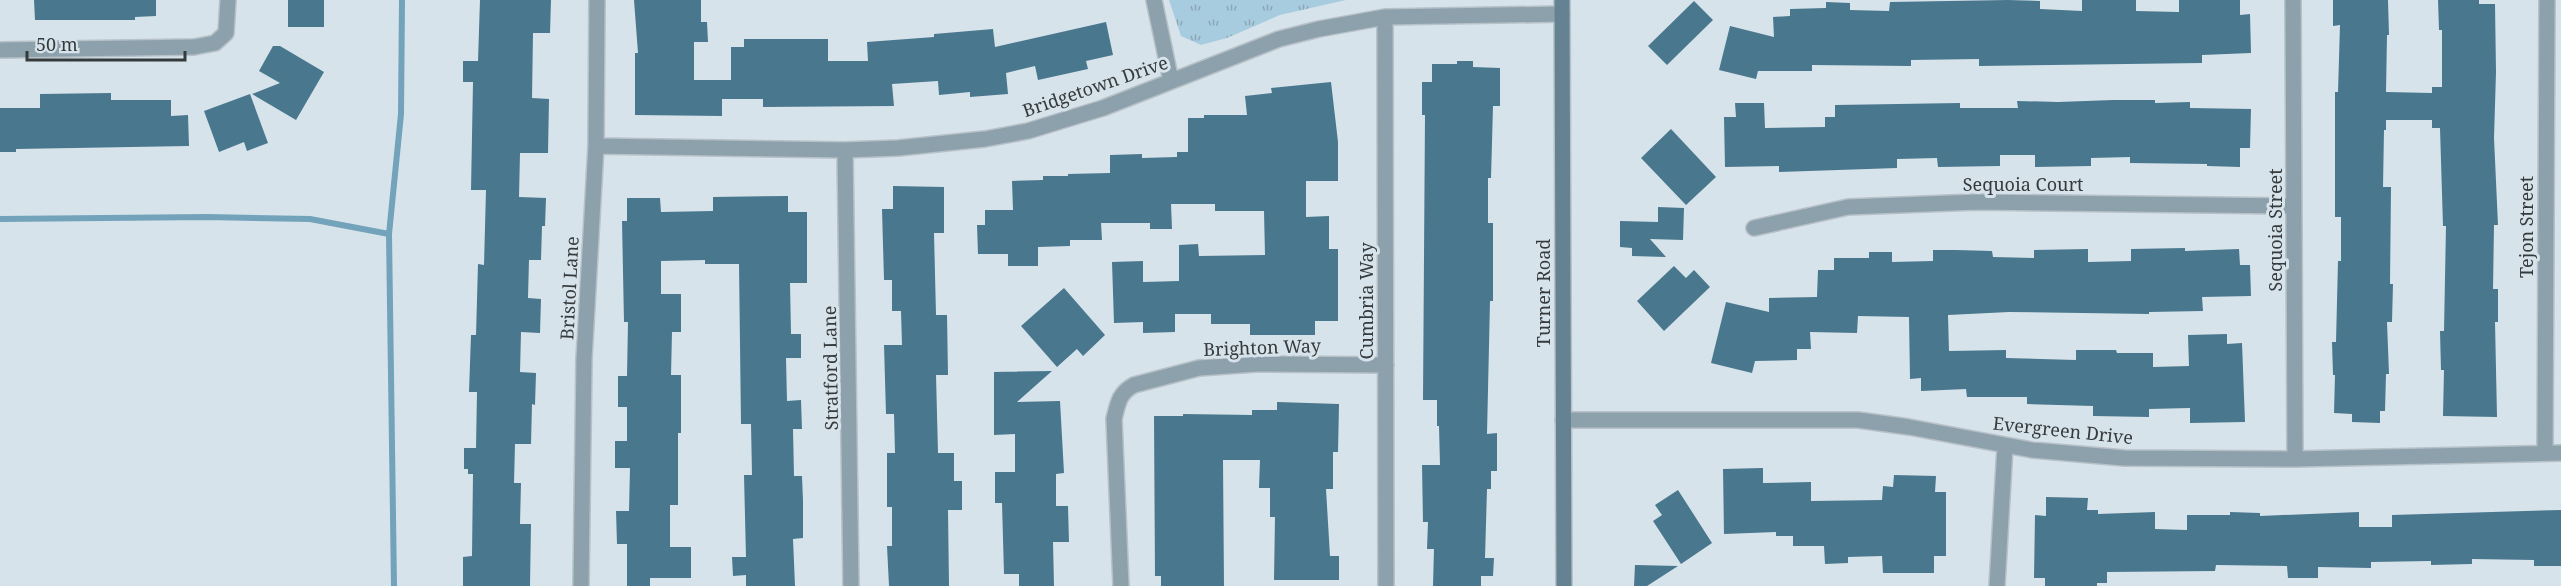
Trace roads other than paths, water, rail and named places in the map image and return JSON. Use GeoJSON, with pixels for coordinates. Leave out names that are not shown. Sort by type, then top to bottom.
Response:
{"type":"FeatureCollection","features":[{"type":"Feature","properties":{"kind":"main road","name":"Turner Road"},"geometry":{"type":"LineString","coordinates":[[1562,7],[1564,586]]}},
{"type":"Feature","properties":{"kind":"street"},"geometry":{"type":"LineString","coordinates":[[0,50],[194,47],[215,43],[226,33],[228,0]]}},
{"type":"Feature","properties":{"kind":"street","name":"Bristol Lane"},"geometry":{"type":"LineString","coordinates":[[581,582],[585,359],[596,146],[597,0]]}},
{"type":"Feature","properties":{"kind":"street"},"geometry":{"type":"LineString","coordinates":[[1154,0],[1171,81]]}},
{"type":"Feature","properties":{"kind":"street","name":"Sequoia Street"},"geometry":{"type":"LineString","coordinates":[[2293,0],[2295,459]]}},
{"type":"Feature","properties":{"kind":"street","name":"Tejon Street"},"geometry":{"type":"LineString","coordinates":[[2545,453],[2553,204],[2547,0]]}},
{"type":"Feature","properties":{"kind":"street","name":"Bridgetown Drive"},"geometry":{"type":"LineString","coordinates":[[596,146],[845,150],[898,148],[985,139],[1028,131],[1103,108],[1279,39],[1385,17],[1562,7]]}},
{"type":"Feature","properties":{"kind":"street","name":"Cumbria Way"},"geometry":{"type":"LineString","coordinates":[[1385,17],[1386,586]]}},
{"type":"Feature","properties":{"kind":"street","name":"Stratford Lane"},"geometry":{"type":"LineString","coordinates":[[845,150],[851,586]]}},
{"type":"Feature","properties":{"kind":"street","name":"Sequoia Court"},"geometry":{"type":"LineString","coordinates":[[1754,228],[1848,207],[1977,202],[2294,206]]}},
{"type":"Feature","properties":{"kind":"street","name":"Brighton Way"},"geometry":{"type":"LineString","coordinates":[[1121,586],[1114,419],[1119,399],[1126,390],[1134,385],[1199,368],[1256,364],[1386,365]]}},
{"type":"Feature","properties":{"kind":"street","name":"Evergreen Drive"},"geometry":{"type":"LineString","coordinates":[[1563,420],[1858,420],[1909,427],[2005,446],[2124,458],[2295,459],[2561,453]]}},
{"type":"Feature","properties":{"kind":"street"},"geometry":{"type":"LineString","coordinates":[[1997,586],[2005,446]]}},
{"type":"Feature","properties":{"kind":"waterway"},"geometry":{"type":"LineString","coordinates":[[394,586],[389,234],[401,114],[402,0]]}},
{"type":"Feature","properties":{"kind":"waterway"},"geometry":{"type":"LineString","coordinates":[[0,219],[207,217],[310,219],[389,234]]}}]}
